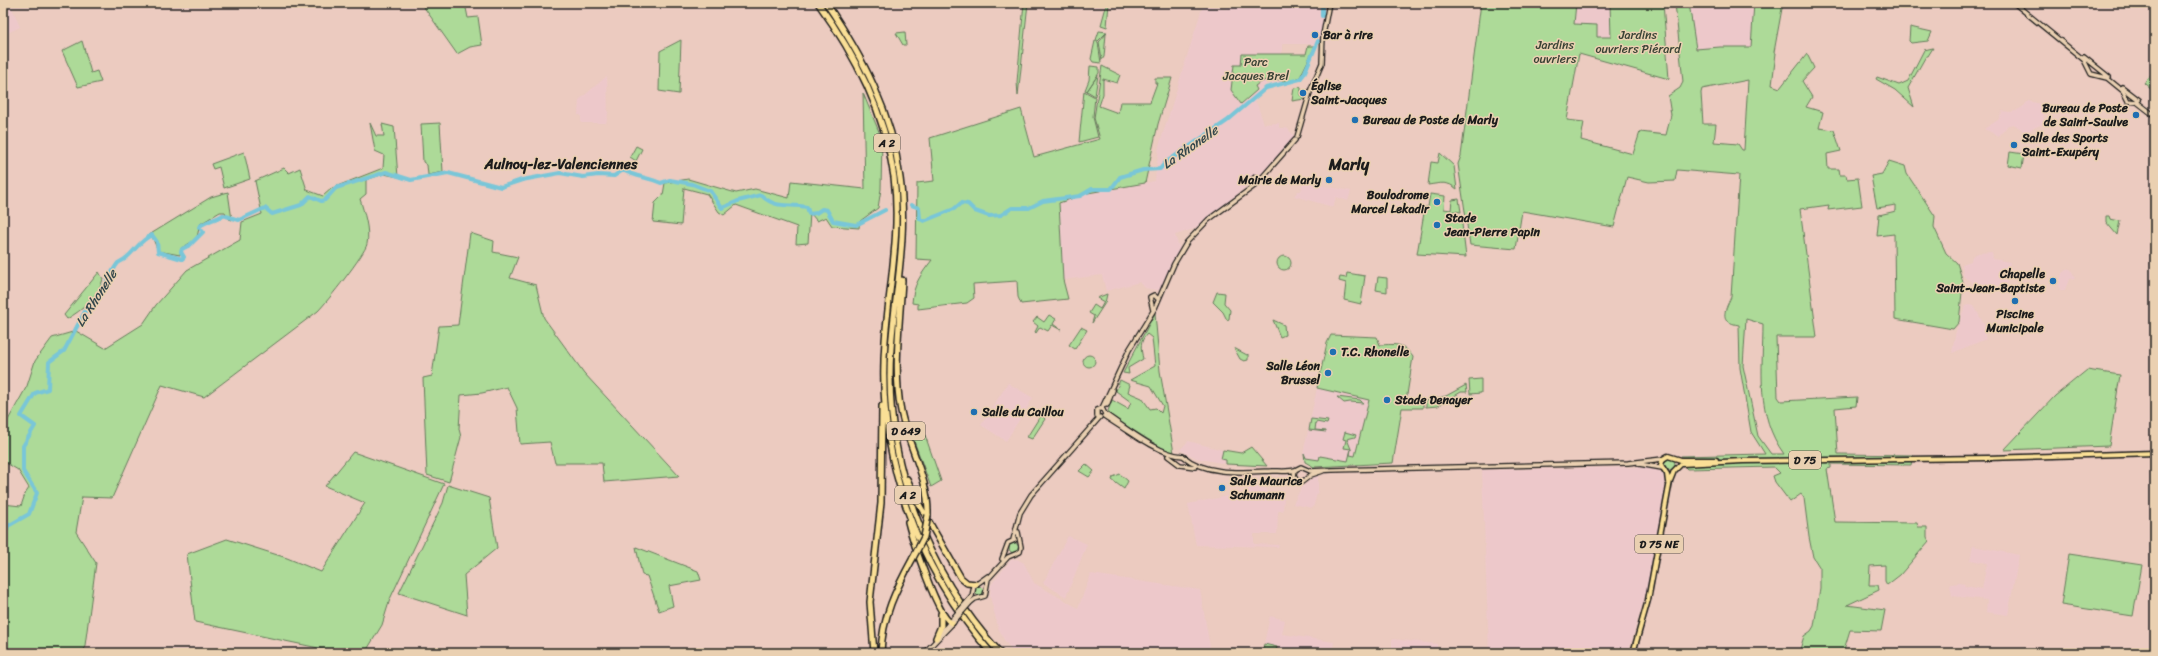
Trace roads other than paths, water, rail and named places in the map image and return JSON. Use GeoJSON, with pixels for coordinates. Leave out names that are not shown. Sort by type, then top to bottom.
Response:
{"type":"FeatureCollection","features":[{"type":"Feature","properties":{"kind":"highway","name":"A 2"},"geometry":{"type":"LineString","coordinates":[[818,3],[845,44],[862,74],[876,106],[888,145],[894,179],[897,218],[895,255],[888,313],[884,368],[887,427],[896,476],[910,521],[930,565],[958,611],[991,653]]}},
{"type":"Feature","properties":{"kind":"highway","name":"A 2"},"geometry":{"type":"LineString","coordinates":[[826,3],[860,56],[884,110],[899,171],[903,233],[898,314],[890,369],[894,432],[907,490],[931,553],[959,600],[1000,653]]}},
{"type":"Feature","properties":{"kind":"highway","name":"D 649"},"geometry":{"type":"LineString","coordinates":[[881,653],[883,630],[889,607],[924,537],[928,515],[926,489],[904,424],[899,402],[898,314]]}},
{"type":"Feature","properties":{"kind":"highway","name":"D 649"},"geometry":{"type":"LineString","coordinates":[[874,653],[871,599],[882,498],[884,368]]}},
{"type":"Feature","properties":{"kind":"highway"},"geometry":{"type":"LineString","coordinates":[[894,432],[905,474],[916,499],[960,578],[967,583],[978,584]]}},
{"type":"Feature","properties":{"kind":"highway"},"geometry":{"type":"LineString","coordinates":[[896,476],[909,527],[935,596],[945,618],[953,621]]}},
{"type":"Feature","properties":{"kind":"highway"},"geometry":{"type":"LineString","coordinates":[[935,596],[942,620],[936,638]]}},
{"type":"Feature","properties":{"kind":"main road"},"geometry":{"type":"LineString","coordinates":[[924,653],[969,602],[973,593],[973,588],[1004,557],[1008,543],[1013,540],[1020,515],[1035,491],[1102,413],[1118,376],[1153,311],[1157,299],[1163,291],[1174,264],[1195,231],[1265,174],[1296,138],[1311,88],[1322,62],[1322,37],[1329,3]]}},
{"type":"Feature","properties":{"kind":"main road"},"geometry":{"type":"LineString","coordinates":[[2015,3],[2098,70],[2132,95],[2155,115]]}},
{"type":"Feature","properties":{"kind":"main road"},"geometry":{"type":"LineString","coordinates":[[2015,3],[2084,60],[2092,75],[2097,75],[2108,79],[2122,90],[2128,100],[2138,102],[2155,115]]}},
{"type":"Feature","properties":{"kind":"main road"},"geometry":{"type":"LineString","coordinates":[[2088,69],[2094,66]]}},
{"type":"Feature","properties":{"kind":"main road"},"geometry":{"type":"LineString","coordinates":[[2097,75],[2098,70]]}},
{"type":"Feature","properties":{"kind":"main road"},"geometry":{"type":"LineString","coordinates":[[2127,97],[2132,95]]}},
{"type":"Feature","properties":{"kind":"main road"},"geometry":{"type":"LineString","coordinates":[[2131,101],[2132,95]]}},
{"type":"Feature","properties":{"kind":"main road"},"geometry":{"type":"LineString","coordinates":[[1253,184],[1252,179],[1257,179]]}},
{"type":"Feature","properties":{"kind":"main road"},"geometry":{"type":"LineString","coordinates":[[1153,311],[1150,296],[1157,299]]}},
{"type":"Feature","properties":{"kind":"main road"},"geometry":{"type":"LineString","coordinates":[[1152,302],[1157,299]]}},
{"type":"Feature","properties":{"kind":"main road"},"geometry":{"type":"LineString","coordinates":[[1102,413],[1170,455],[1179,457],[1183,456],[1186,460],[1200,466],[1230,471],[1295,470],[1301,467],[1307,470],[1323,471],[1628,463],[1663,459],[1668,456],[1676,458],[1678,463],[1675,469],[1664,470],[1653,465],[1628,463]]}},
{"type":"Feature","properties":{"kind":"main road"},"geometry":{"type":"LineString","coordinates":[[1102,413],[1180,466],[1184,465],[1229,473],[1283,473],[1300,482],[1323,471]]}},
{"type":"Feature","properties":{"kind":"main road","name":"D 75"},"geometry":{"type":"LineString","coordinates":[[1676,458],[1682,460],[1743,461],[1867,460],[2155,454]]}},
{"type":"Feature","properties":{"kind":"main road"},"geometry":{"type":"LineString","coordinates":[[1177,463],[1179,457]]}},
{"type":"Feature","properties":{"kind":"main road"},"geometry":{"type":"LineString","coordinates":[[1663,459],[1661,463],[1664,470]]}},
{"type":"Feature","properties":{"kind":"main road"},"geometry":{"type":"LineString","coordinates":[[1184,465],[1186,460]]}},
{"type":"Feature","properties":{"kind":"main road","name":"D 75"},"geometry":{"type":"LineString","coordinates":[[1675,469],[1690,463],[1743,461]]}},
{"type":"Feature","properties":{"kind":"main road","name":"D 75 NE"},"geometry":{"type":"LineString","coordinates":[[1666,496],[1675,469]]}},
{"type":"Feature","properties":{"kind":"main road"},"geometry":{"type":"LineString","coordinates":[[1294,478],[1295,470]]}},
{"type":"Feature","properties":{"kind":"main road"},"geometry":{"type":"LineString","coordinates":[[1307,470],[1308,478]]}},
{"type":"Feature","properties":{"kind":"main road","name":"D 75 NE"},"geometry":{"type":"LineString","coordinates":[[1632,653],[1649,591],[1666,496],[1668,478],[1664,470]]}},
{"type":"Feature","properties":{"kind":"main road"},"geometry":{"type":"LineString","coordinates":[[969,602],[985,595],[988,579],[1007,558],[1019,552],[1021,548],[1019,543],[1019,525],[1025,506]]}},
{"type":"Feature","properties":{"kind":"main road"},"geometry":{"type":"LineString","coordinates":[[1013,540],[1019,543]]}},
{"type":"Feature","properties":{"kind":"main road"},"geometry":{"type":"LineString","coordinates":[[1007,550],[1012,555]]}},
{"type":"Feature","properties":{"kind":"main road"},"geometry":{"type":"LineString","coordinates":[[978,584],[986,587]]}},
{"type":"Feature","properties":{"kind":"main road"},"geometry":{"type":"LineString","coordinates":[[973,593],[978,598]]}},
{"type":"Feature","properties":{"kind":"main road"},"geometry":{"type":"LineString","coordinates":[[931,645],[953,621]]}},
{"type":"Feature","properties":{"kind":"waterway","name":"La Rhonelle"},"geometry":{"type":"LineString","coordinates":[[1322,3],[1322,16]]}},
{"type":"Feature","properties":{"kind":"waterway","name":"La Rhonelle"},"geometry":{"type":"LineString","coordinates":[[911,205],[919,208],[920,219],[924,221],[954,209],[961,203],[968,204],[975,211],[989,216],[1001,215],[1012,208],[1029,208],[1043,201],[1080,196],[1092,189],[1111,189],[1120,177],[1143,170],[1160,169],[1165,163],[1227,121],[1266,88],[1300,79],[1304,74],[1318,41]]}},
{"type":"Feature","properties":{"kind":"waterway","name":"La Rhonelle"},"geometry":{"type":"LineString","coordinates":[[3,540],[8,526],[29,514],[37,493],[23,471],[23,446],[35,426],[21,416],[35,393],[48,389],[49,362],[64,351],[89,304],[100,296],[116,265],[129,255],[141,242],[152,235],[157,242],[158,252],[182,259],[184,257],[181,252],[182,249],[190,245],[203,232],[199,227],[223,215],[239,220],[265,208],[272,214],[301,205],[310,196],[321,201],[325,200],[336,188],[386,172],[411,180],[448,173],[501,187],[522,180],[560,173],[583,177],[598,175],[614,176],[623,170],[661,183],[670,180],[692,184],[710,191],[722,208],[738,201],[761,195],[772,203],[807,207],[809,214],[816,213],[822,209],[827,210],[833,221],[856,225],[885,210]]}},
{"type":"Feature","properties":{"kind":"place","name":"Bar à rire"},"geometry":{"type":"Point","coordinates":[1315,35]}},
{"type":"Feature","properties":{"kind":"place","name":"Église Saint-Jacques"},"geometry":{"type":"Point","coordinates":[1303,93]}},
{"type":"Feature","properties":{"kind":"place","name":"Bureau de Poste de Saint-Saulve"},"geometry":{"type":"Point","coordinates":[2136,115]}},
{"type":"Feature","properties":{"kind":"place","name":"Bureau de Poste de Marly"},"geometry":{"type":"Point","coordinates":[1355,120]}},
{"type":"Feature","properties":{"kind":"place","name":"Salle des Sports Saint-Exupéry"},"geometry":{"type":"Point","coordinates":[2014,145]}},
{"type":"Feature","properties":{"kind":"place","name":"Mairie de Marly"},"geometry":{"type":"Point","coordinates":[1329,180]}},
{"type":"Feature","properties":{"kind":"place","name":"Boulodrome Marcel Lekadir"},"geometry":{"type":"Point","coordinates":[1437,202]}},
{"type":"Feature","properties":{"kind":"place","name":"Stade Jean-Pierre Papin"},"geometry":{"type":"Point","coordinates":[1437,225]}},
{"type":"Feature","properties":{"kind":"place","name":"Chapelle Saint-Jean-Baptiste"},"geometry":{"type":"Point","coordinates":[2053,281]}},
{"type":"Feature","properties":{"kind":"place","name":"Piscine Municipale"},"geometry":{"type":"Point","coordinates":[2015,301]}},
{"type":"Feature","properties":{"kind":"place","name":"T.C. Rhonelle"},"geometry":{"type":"Point","coordinates":[1333,352]}},
{"type":"Feature","properties":{"kind":"place","name":"Salle Léon Brussel"},"geometry":{"type":"Point","coordinates":[1328,373]}},
{"type":"Feature","properties":{"kind":"place","name":"Stade Denayer"},"geometry":{"type":"Point","coordinates":[1387,400]}},
{"type":"Feature","properties":{"kind":"place","name":"Salle du Caillou"},"geometry":{"type":"Point","coordinates":[974,412]}},
{"type":"Feature","properties":{"kind":"place","name":"Salle Maurice Schumann"},"geometry":{"type":"Point","coordinates":[1222,488]}},
{"type":"Feature","properties":{"kind":"district","name":"Aulnoy-lez-Valenciennes"},"geometry":{"type":"Point","coordinates":[561,164]}},
{"type":"Feature","properties":{"kind":"district","name":"Marly"},"geometry":{"type":"Point","coordinates":[1349,164]}},
{"type":"Feature","properties":{"kind":"park label","name":"Jardins ouvriers Piérard"},"geometry":{"type":"Point","coordinates":[1638,42]}},
{"type":"Feature","properties":{"kind":"park label","name":"Jardins ouvriers"},"geometry":{"type":"Point","coordinates":[1555,52]}},
{"type":"Feature","properties":{"kind":"park label","name":"Parc Jacques Brel"},"geometry":{"type":"Point","coordinates":[1256,69]}}]}
